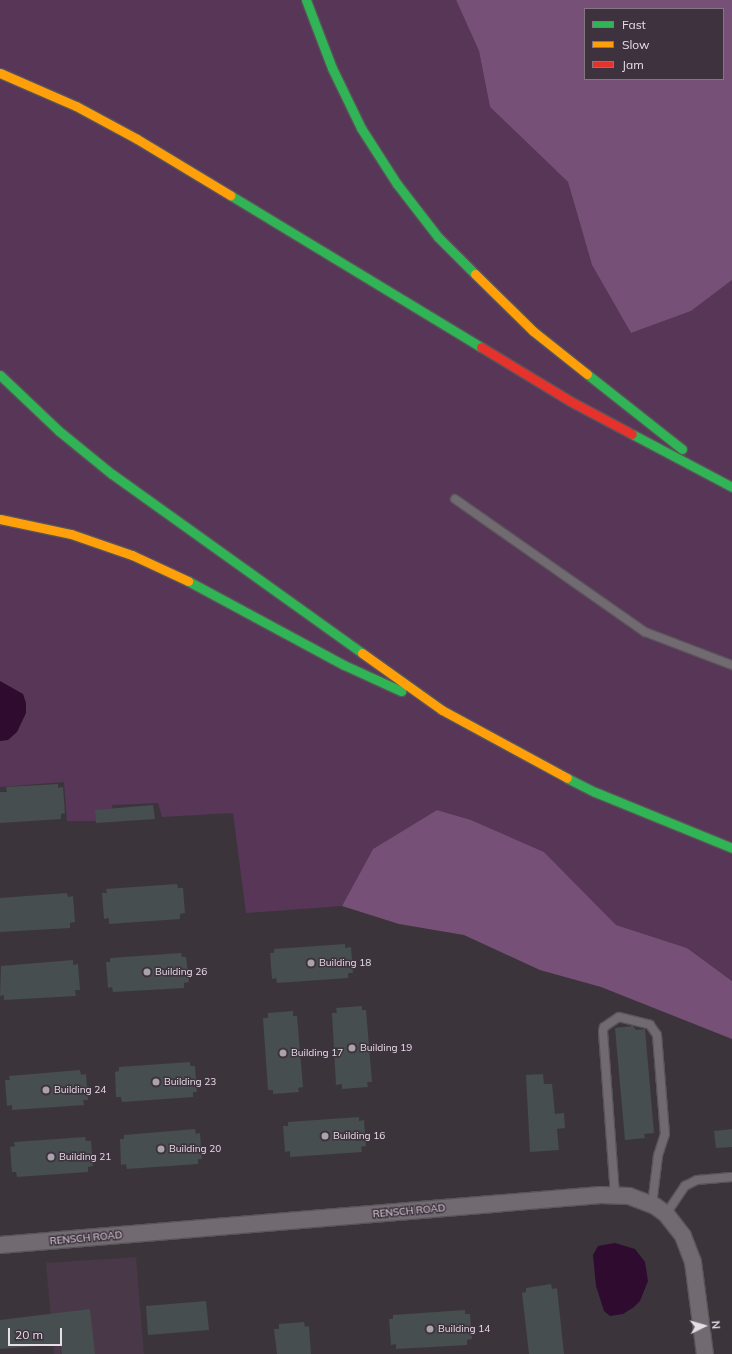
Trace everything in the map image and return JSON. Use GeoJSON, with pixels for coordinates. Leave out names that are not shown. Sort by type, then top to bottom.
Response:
{"type":"FeatureCollection","features":[{"type":"Feature","properties":{"kind":"highway"},"geometry":{"type":"LineString","coordinates":[[306,0],[332,68],[361,128],[397,184],[438,238],[533,331],[716,478]]}},
{"type":"Feature","properties":{"kind":"highway"},"geometry":{"type":"LineString","coordinates":[[0,73],[64,100],[136,139],[570,401],[732,487]]}},
{"type":"Feature","properties":{"kind":"highway"},"geometry":{"type":"LineString","coordinates":[[0,375],[36,411],[102,466],[442,710]]}},
{"type":"Feature","properties":{"kind":"highway"},"geometry":{"type":"LineString","coordinates":[[0,519],[71,534],[132,555],[190,581],[344,665],[442,710],[508,748],[595,792],[732,848]]}},
{"type":"Feature","properties":{"kind":"street","name":"RENSCH ROAD"},"geometry":{"type":"LineString","coordinates":[[0,1245],[615,1194],[629,1196],[652,1205],[666,1214],[676,1224],[689,1248],[705,1354]]}},
{"type":"Feature","properties":{"kind":"lane"},"geometry":{"type":"LineString","coordinates":[[455,499],[645,632],[732,665]]}},
{"type":"Feature","properties":{"kind":"lane"},"geometry":{"type":"LineString","coordinates":[[615,1194],[603,1031],[604,1026],[619,1017],[650,1025],[655,1029],[664,1134],[658,1156],[652,1205]]}},
{"type":"Feature","properties":{"kind":"lane"},"geometry":{"type":"LineString","coordinates":[[666,1214],[685,1186],[697,1180],[732,1177]]}},
{"type":"Feature","properties":{"kind":"shaded area"},"geometry":{"type":"Polygon","coordinates":[[[0,0],[456,0],[479,51],[490,107],[568,182],[592,265],[631,333],[691,311],[732,280],[732,981],[687,948],[616,925],[544,852],[471,820],[437,810],[373,849],[342,906],[246,913],[233,813],[162,817],[158,803],[112,805],[114,821],[67,821],[64,782],[0,787],[0,0]]]}},
{"type":"Feature","properties":{"kind":"shaded area"},"geometry":{"type":"Polygon","coordinates":[[[456,0],[732,0],[732,280],[691,311],[631,333],[592,265],[568,182],[490,107],[479,51],[456,0]]]}},
{"type":"Feature","properties":{"kind":"shaded area"},"geometry":{"type":"Polygon","coordinates":[[[0,681],[23,694],[26,703],[26,713],[17,732],[8,740],[0,741],[0,681]]]}},
{"type":"Feature","properties":{"kind":"shaded area"},"geometry":{"type":"Polygon","coordinates":[[[437,810],[471,820],[544,852],[616,925],[687,948],[732,981],[732,1039],[601,987],[540,970],[464,935],[399,924],[342,906],[373,849],[437,810]]]}},
{"type":"Feature","properties":{"kind":"shaded area"},"geometry":{"type":"Polygon","coordinates":[[[615,1243],[635,1249],[645,1262],[648,1281],[640,1301],[634,1307],[623,1314],[610,1316],[604,1311],[596,1286],[593,1255],[598,1246],[615,1243]]]}},
{"type":"Feature","properties":{"kind":"shaded area"},"geometry":{"type":"Polygon","coordinates":[[[136,1257],[144,1354],[54,1354],[46,1263],[136,1257]]]}},
{"type":"Feature","properties":{"kind":"building"},"geometry":{"type":"Polygon","coordinates":[[[58,784],[58,788],[63,787],[65,813],[61,814],[61,819],[0,823],[0,792],[7,792],[6,787],[58,784]]]}},
{"type":"Feature","properties":{"kind":"building"},"geometry":{"type":"Polygon","coordinates":[[[153,805],[155,819],[96,823],[95,810],[153,805]]]}},
{"type":"Feature","properties":{"kind":"building"},"geometry":{"type":"Polygon","coordinates":[[[177,884],[178,888],[183,888],[185,913],[180,914],[180,919],[109,924],[109,918],[104,919],[102,893],[107,893],[106,889],[177,884]]]}},
{"type":"Feature","properties":{"kind":"building"},"geometry":{"type":"Polygon","coordinates":[[[67,893],[68,897],[73,896],[75,922],[70,923],[70,928],[0,932],[0,898],[67,893]]]}},
{"type":"Feature","properties":{"kind":"building","name":"Building 18"},"geometry":{"type":"Polygon","coordinates":[[[345,944],[345,948],[351,947],[353,973],[348,973],[348,978],[277,983],[276,978],[272,979],[270,953],[274,953],[274,949],[345,944]]]}},
{"type":"Feature","properties":{"kind":"building","name":"Building 26"},"geometry":{"type":"Polygon","coordinates":[[[181,953],[182,957],[186,957],[189,982],[184,983],[184,988],[113,992],[112,987],[108,988],[106,962],[110,962],[110,958],[181,953]]]}},
{"type":"Feature","properties":{"kind":"building"},"geometry":{"type":"Polygon","coordinates":[[[73,960],[73,965],[78,964],[80,990],[75,990],[76,996],[4,1000],[4,995],[0,996],[1,966],[73,960]]]}},
{"type":"Feature","properties":{"kind":"building","name":"Building 19"},"geometry":{"type":"Polygon","coordinates":[[[362,1006],[362,1010],[366,1010],[372,1082],[367,1082],[368,1087],[342,1089],[342,1084],[336,1085],[332,1013],[337,1013],[336,1008],[362,1006]]]}},
{"type":"Feature","properties":{"kind":"building","name":"Building 17"},"geometry":{"type":"Polygon","coordinates":[[[293,1011],[293,1016],[297,1016],[303,1087],[298,1088],[299,1092],[273,1094],[273,1090],[268,1090],[263,1018],[268,1018],[268,1013],[293,1011]]]}},
{"type":"Feature","properties":{"kind":"building"},"geometry":{"type":"Polygon","coordinates":[[[633,1026],[636,1030],[645,1029],[654,1133],[644,1134],[645,1138],[625,1140],[615,1028],[633,1026]]]}},
{"type":"Feature","properties":{"kind":"building","name":"Building 23"},"geometry":{"type":"Polygon","coordinates":[[[190,1062],[190,1066],[195,1066],[197,1092],[193,1092],[193,1097],[122,1102],[121,1097],[116,1097],[115,1072],[119,1071],[119,1067],[190,1062]]]}},
{"type":"Feature","properties":{"kind":"building","name":"Building 24"},"geometry":{"type":"Polygon","coordinates":[[[80,1070],[81,1075],[86,1074],[88,1100],[83,1100],[84,1105],[12,1110],[12,1105],[7,1106],[5,1080],[10,1080],[9,1076],[80,1070]]]}},
{"type":"Feature","properties":{"kind":"building"},"geometry":{"type":"Polygon","coordinates":[[[543,1074],[544,1084],[552,1084],[555,1114],[564,1113],[565,1128],[557,1129],[559,1150],[530,1152],[526,1075],[543,1074]]]}},
{"type":"Feature","properties":{"kind":"building","name":"Building 16"},"geometry":{"type":"Polygon","coordinates":[[[359,1117],[359,1121],[364,1120],[366,1146],[361,1147],[362,1152],[290,1157],[290,1151],[285,1152],[283,1126],[288,1126],[288,1122],[359,1117]]]}},
{"type":"Feature","properties":{"kind":"building","name":"Building 20"},"geometry":{"type":"Polygon","coordinates":[[[195,1129],[196,1134],[200,1133],[202,1159],[198,1159],[198,1164],[127,1169],[126,1164],[121,1165],[120,1139],[124,1139],[124,1135],[195,1129]]]}},
{"type":"Feature","properties":{"kind":"building"},"geometry":{"type":"Polygon","coordinates":[[[732,1129],[732,1147],[716,1148],[714,1131],[732,1129]]]}},
{"type":"Feature","properties":{"kind":"building","name":"Building 21"},"geometry":{"type":"Polygon","coordinates":[[[85,1137],[86,1141],[91,1141],[93,1166],[88,1167],[88,1172],[17,1177],[16,1172],[12,1172],[10,1147],[15,1146],[14,1142],[85,1137]]]}},
{"type":"Feature","properties":{"kind":"building"},"geometry":{"type":"Polygon","coordinates":[[[551,1284],[552,1289],[557,1288],[564,1354],[529,1354],[522,1293],[526,1292],[526,1288],[551,1284]]]}},
{"type":"Feature","properties":{"kind":"building"},"geometry":{"type":"Polygon","coordinates":[[[206,1301],[209,1330],[148,1335],[146,1306],[206,1301]]]}},
{"type":"Feature","properties":{"kind":"building"},"geometry":{"type":"Polygon","coordinates":[[[90,1309],[95,1354],[62,1354],[61,1344],[0,1349],[0,1320],[90,1309]]]}},
{"type":"Feature","properties":{"kind":"building","name":"Building 14"},"geometry":{"type":"Polygon","coordinates":[[[465,1310],[465,1314],[470,1314],[472,1339],[467,1340],[467,1345],[396,1349],[396,1344],[391,1345],[389,1319],[393,1319],[393,1315],[465,1310]]]}},
{"type":"Feature","properties":{"kind":"building"},"geometry":{"type":"Polygon","coordinates":[[[304,1322],[305,1327],[309,1326],[311,1354],[277,1354],[274,1329],[279,1329],[279,1324],[304,1322]]]}},
{"type":"Feature","properties":{"kind":"traffic: fast"},"geometry":{"type":"LineString","coordinates":[[306,0],[332,68],[361,128],[397,184],[438,237],[475,274]]}},
{"type":"Feature","properties":{"kind":"traffic: fast"},"geometry":{"type":"LineString","coordinates":[[230,195],[481,347]]}},
{"type":"Feature","properties":{"kind":"traffic: fast"},"geometry":{"type":"LineString","coordinates":[[587,374],[682,449]]}},
{"type":"Feature","properties":{"kind":"traffic: fast"},"geometry":{"type":"LineString","coordinates":[[0,375],[59,431],[112,474],[362,653]]}},
{"type":"Feature","properties":{"kind":"traffic: fast"},"geometry":{"type":"LineString","coordinates":[[632,434],[732,487]]}},
{"type":"Feature","properties":{"kind":"traffic: fast"},"geometry":{"type":"LineString","coordinates":[[188,581],[344,665],[401,691]]}},
{"type":"Feature","properties":{"kind":"traffic: fast"},"geometry":{"type":"LineString","coordinates":[[567,778],[595,792],[732,848]]}},
{"type":"Feature","properties":{"kind":"traffic: slow"},"geometry":{"type":"LineString","coordinates":[[0,73],[76,106],[137,139],[230,195]]}},
{"type":"Feature","properties":{"kind":"traffic: slow"},"geometry":{"type":"LineString","coordinates":[[475,274],[533,331],[587,374]]}},
{"type":"Feature","properties":{"kind":"traffic: slow"},"geometry":{"type":"LineString","coordinates":[[0,519],[71,534],[132,555],[188,581]]}},
{"type":"Feature","properties":{"kind":"traffic: slow"},"geometry":{"type":"LineString","coordinates":[[362,653],[442,710],[567,778]]}},
{"type":"Feature","properties":{"kind":"traffic: jam"},"geometry":{"type":"LineString","coordinates":[[481,347],[570,401],[632,434]]}},
{"type":"Feature","properties":{"kind":"place","name":"Building 18"},"geometry":{"type":"Point","coordinates":[311,963]}},
{"type":"Feature","properties":{"kind":"place","name":"Building 26"},"geometry":{"type":"Point","coordinates":[147,972]}},
{"type":"Feature","properties":{"kind":"place","name":"Building 19"},"geometry":{"type":"Point","coordinates":[352,1048]}},
{"type":"Feature","properties":{"kind":"place","name":"Building 17"},"geometry":{"type":"Point","coordinates":[283,1053]}},
{"type":"Feature","properties":{"kind":"place","name":"Building 23"},"geometry":{"type":"Point","coordinates":[156,1082]}},
{"type":"Feature","properties":{"kind":"place","name":"Building 24"},"geometry":{"type":"Point","coordinates":[46,1090]}},
{"type":"Feature","properties":{"kind":"place","name":"Building 16"},"geometry":{"type":"Point","coordinates":[325,1136]}},
{"type":"Feature","properties":{"kind":"place","name":"Building 20"},"geometry":{"type":"Point","coordinates":[161,1149]}},
{"type":"Feature","properties":{"kind":"place","name":"Building 21"},"geometry":{"type":"Point","coordinates":[51,1157]}},
{"type":"Feature","properties":{"kind":"place","name":"Building 14"},"geometry":{"type":"Point","coordinates":[430,1329]}}]}
